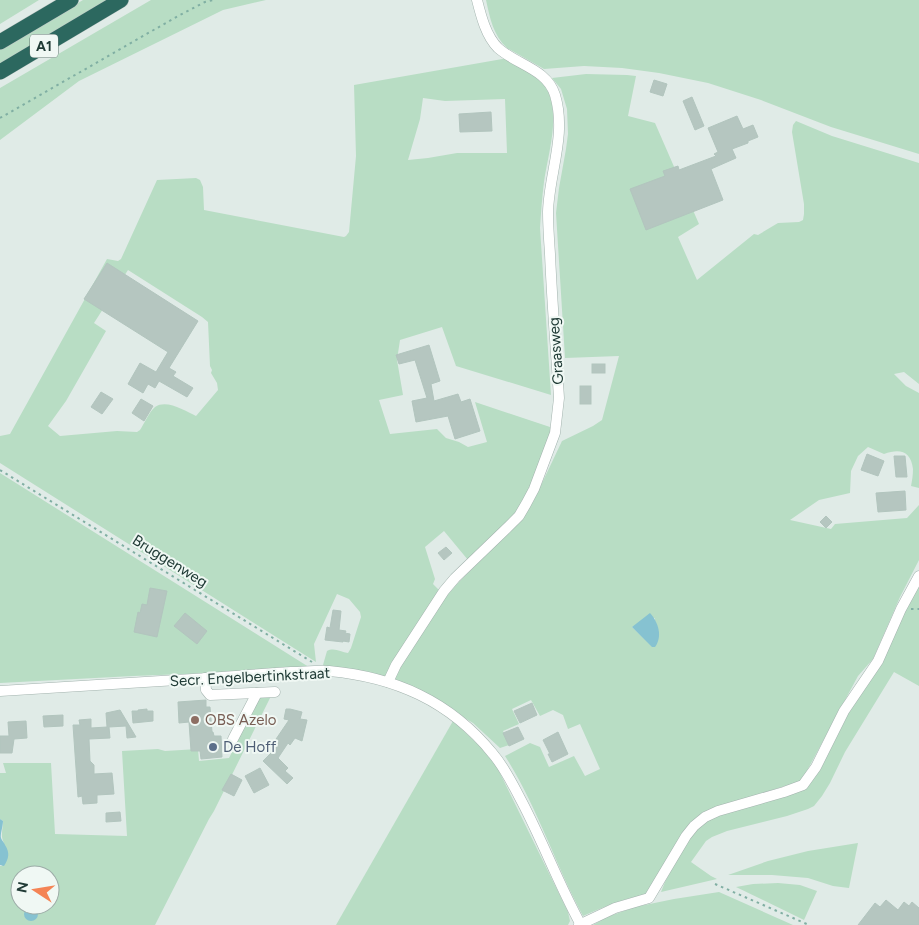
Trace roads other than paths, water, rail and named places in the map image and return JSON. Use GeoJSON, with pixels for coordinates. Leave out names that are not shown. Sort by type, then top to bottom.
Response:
{"type":"FeatureCollection","features":[{"type":"Feature","properties":{"kind":"highway","name":"A1"},"geometry":{"type":"LineString","coordinates":[[0,42],[71,0]]}},
{"type":"Feature","properties":{"kind":"highway","name":"A1"},"geometry":{"type":"LineString","coordinates":[[0,72],[121,0]]}},
{"type":"Feature","properties":{"kind":"street","name":"Graasweg"},"geometry":{"type":"LineString","coordinates":[[388,682],[396,665],[444,591],[519,516],[534,489],[555,433],[558,412],[559,398],[551,291],[548,212],[558,148],[558,105],[552,87],[544,76],[507,55],[494,43],[482,18],[477,0]]}},
{"type":"Feature","properties":{"kind":"street"},"geometry":{"type":"LineString","coordinates":[[580,925],[615,908],[649,898],[686,836],[705,816],[804,785],[816,767],[844,711],[878,661],[901,609],[919,576]]}},
{"type":"Feature","properties":{"kind":"street","name":"Secr. Engelbertinkstraat"},"geometry":{"type":"LineString","coordinates":[[0,691],[327,671],[358,675],[402,686],[458,718],[494,754],[529,816],[580,925]]}},
{"type":"Feature","properties":{"kind":"street"},"geometry":{"type":"LineString","coordinates":[[205,678],[206,690],[210,695],[275,692]]}},
{"type":"Feature","properties":{"kind":"street"},"geometry":{"type":"LineString","coordinates":[[233,739],[257,693]]}},
{"type":"Feature","properties":{"kind":"water"},"geometry":{"type":"Polygon","coordinates":[[[650,613],[659,634],[655,647],[652,647],[632,627],[650,613]]]}},
{"type":"Feature","properties":{"kind":"water"},"geometry":{"type":"Polygon","coordinates":[[[0,819],[3,821],[1,838],[8,853],[4,866],[0,865],[0,819]]]}},
{"type":"Feature","properties":{"kind":"water"},"geometry":{"type":"Polygon","coordinates":[[[24,915],[38,915],[34,921],[28,921],[24,915]]]}},
{"type":"Feature","properties":{"kind":"place","name":"OBS Azelo"},"geometry":{"type":"Point","coordinates":[195,720]}},
{"type":"Feature","properties":{"kind":"place","name":"De Hoff"},"geometry":{"type":"Point","coordinates":[213,747]}}]}
